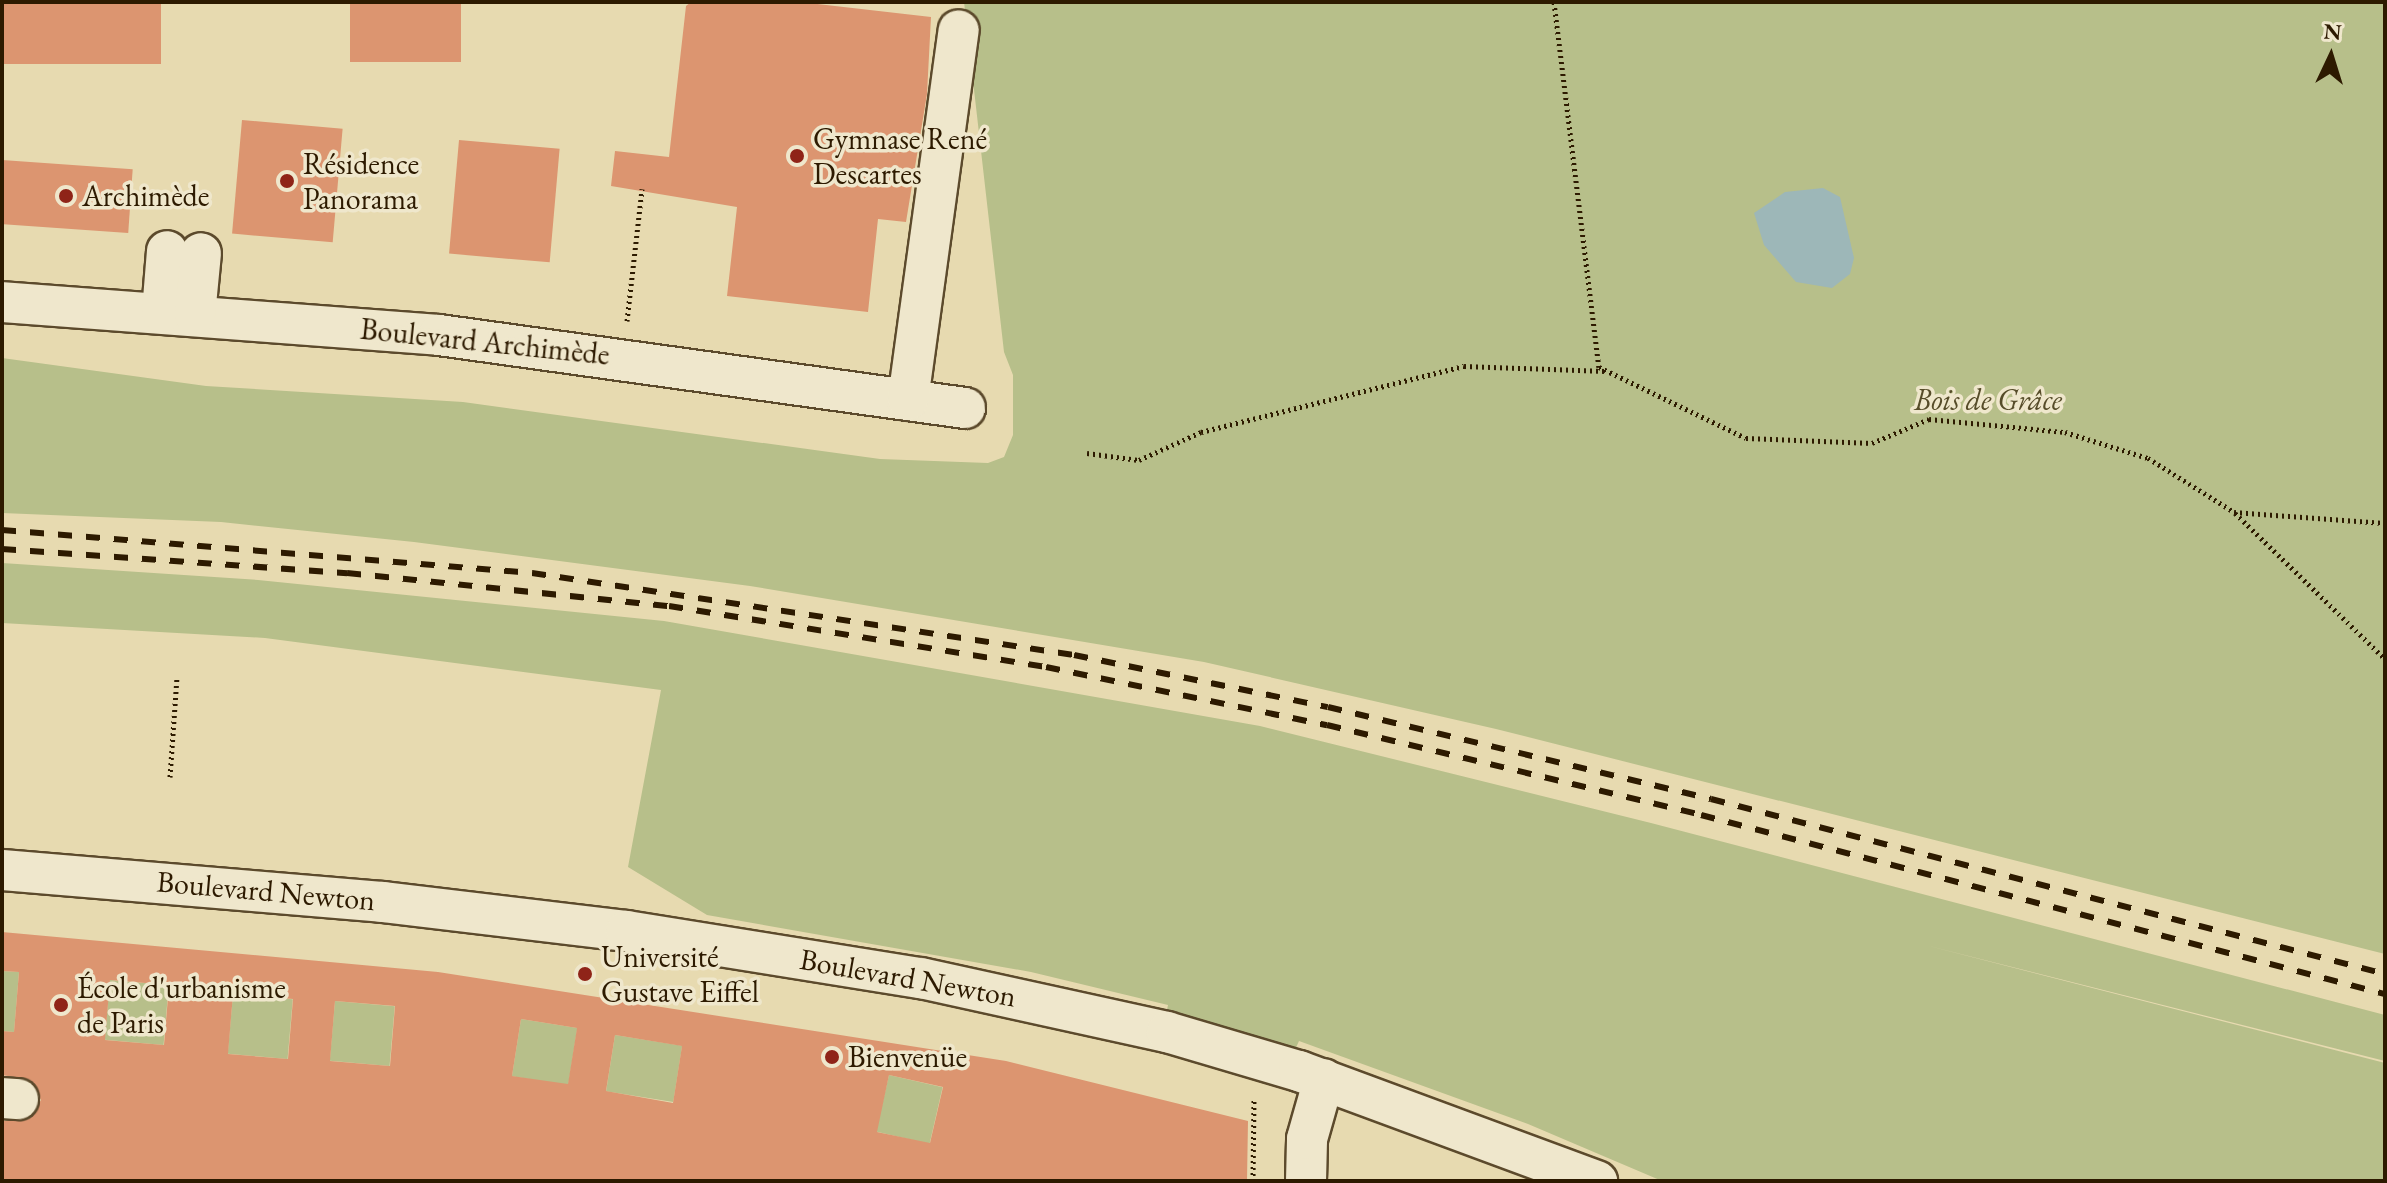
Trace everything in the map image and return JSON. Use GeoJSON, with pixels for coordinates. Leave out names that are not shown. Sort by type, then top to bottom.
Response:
{"type":"FeatureCollection","features":[{"type":"Feature","properties":{"kind":"street"},"geometry":{"type":"LineString","coordinates":[[908,400],[959,30]]}},
{"type":"Feature","properties":{"kind":"street"},"geometry":{"type":"LineString","coordinates":[[178,313],[184,252]]}},
{"type":"Feature","properties":{"kind":"street","name":"Boulevard Archimède"},"geometry":{"type":"LineString","coordinates":[[2,302],[178,313],[468,339],[965,408]]}},
{"type":"Feature","properties":{"kind":"street"},"geometry":{"type":"LineString","coordinates":[[2,870],[2,878]]}},
{"type":"Feature","properties":{"kind":"street","name":"Boulevard Newton"},"geometry":{"type":"LineString","coordinates":[[2,870],[264,888],[657,936],[1041,1002],[1324,1079],[1597,1181]]}},
{"type":"Feature","properties":{"kind":"street"},"geometry":{"type":"LineString","coordinates":[[1306,1181],[1307,1139],[1324,1079]]}},
{"type":"Feature","properties":{"kind":"path"},"geometry":{"type":"LineString","coordinates":[[1554,2],[1599,367],[1746,438],[1872,443],[1929,419],[2065,432],[2148,458],[2234,512],[2385,659]]}},
{"type":"Feature","properties":{"kind":"path"},"geometry":{"type":"LineString","coordinates":[[627,321],[642,189]]}},
{"type":"Feature","properties":{"kind":"path"},"geometry":{"type":"LineString","coordinates":[[1087,453],[1139,460],[1201,432],[1464,366],[1610,372]]}},
{"type":"Feature","properties":{"kind":"path"},"geometry":{"type":"LineString","coordinates":[[2234,512],[2385,523]]}},
{"type":"Feature","properties":{"kind":"path"},"geometry":{"type":"LineString","coordinates":[[170,777],[177,676]]}},
{"type":"Feature","properties":{"kind":"path"},"geometry":{"type":"LineString","coordinates":[[1253,1181],[1254,1100]]}},
{"type":"Feature","properties":{"kind":"green space","name":"Bois de Grâce"},"geometry":{"type":"Polygon","coordinates":[[[964,2],[2385,2],[2385,954],[1496,729],[1204,662],[750,586],[414,542],[221,522],[2,513],[2,358],[206,386],[463,402],[880,459],[988,463],[1004,457],[1013,435],[1013,375],[1004,352],[964,2]]]}},
{"type":"Feature","properties":{"kind":"green space"},"geometry":{"type":"Polygon","coordinates":[[[2,563],[258,580],[664,621],[1260,726],[1651,823],[2385,1015],[2385,1061],[1925,945],[2385,1063],[2385,1181],[1662,1181],[1528,1124],[1299,1041],[1294,1052],[1166,1015],[1168,1005],[1031,972],[707,915],[628,867],[661,690],[265,638],[2,623],[2,563]]]}},
{"type":"Feature","properties":{"kind":"green space"},"geometry":{"type":"Polygon","coordinates":[[[2,971],[19,972],[14,1032],[2,1031],[2,971]]]}},
{"type":"Feature","properties":{"kind":"green space"},"geometry":{"type":"Polygon","coordinates":[[[110,980],[169,985],[164,1045],[105,1040],[110,980]]]}},
{"type":"Feature","properties":{"kind":"green space"},"geometry":{"type":"Polygon","coordinates":[[[233,994],[293,999],[288,1059],[228,1054],[233,994]]]}},
{"type":"Feature","properties":{"kind":"green space"},"geometry":{"type":"Polygon","coordinates":[[[335,1001],[395,1006],[390,1066],[330,1061],[335,1001]]]}},
{"type":"Feature","properties":{"kind":"green space"},"geometry":{"type":"Polygon","coordinates":[[[521,1019],[577,1028],[568,1085],[512,1076],[521,1019]]]}},
{"type":"Feature","properties":{"kind":"green space"},"geometry":{"type":"Polygon","coordinates":[[[615,1035],[682,1046],[673,1102],[606,1091],[615,1035]]]}},
{"type":"Feature","properties":{"kind":"green space"},"geometry":{"type":"Polygon","coordinates":[[[889,1075],[943,1087],[930,1144],[876,1132],[889,1075]]]}},
{"type":"Feature","properties":{"kind":"water"},"geometry":{"type":"Polygon","coordinates":[[[1823,188],[1840,197],[1854,258],[1850,274],[1832,288],[1796,282],[1764,245],[1754,213],[1785,192],[1823,188]]]}},
{"type":"Feature","properties":{"kind":"building"},"geometry":{"type":"Polygon","coordinates":[[[2,2],[161,2],[161,64],[2,64],[2,2]]]}},
{"type":"Feature","properties":{"kind":"building","name":"Résidence Panorama"},"geometry":{"type":"Polygon","coordinates":[[[350,2],[461,2],[461,62],[350,62],[350,2]]]}},
{"type":"Feature","properties":{"kind":"building","name":"Gymnase René Descartes"},"geometry":{"type":"Polygon","coordinates":[[[691,2],[800,2],[931,17],[927,94],[906,222],[878,219],[868,312],[727,296],[737,207],[611,186],[615,151],[669,157],[686,6],[691,2]]]}},
{"type":"Feature","properties":{"kind":"building","name":"Résidence Panorama"},"geometry":{"type":"Polygon","coordinates":[[[242,120],[343,129],[333,242],[232,234],[242,120]]]}},
{"type":"Feature","properties":{"kind":"building","name":"Résidence Panorama"},"geometry":{"type":"Polygon","coordinates":[[[459,140],[560,149],[550,262],[449,254],[459,140]]]}},
{"type":"Feature","properties":{"kind":"building","name":"Archimède"},"geometry":{"type":"Polygon","coordinates":[[[2,160],[133,169],[128,233],[2,224],[2,160]]]}},
{"type":"Feature","properties":{"kind":"building","name":"Bienvenüe"},"geometry":{"type":"Polygon","coordinates":[[[2,932],[438,972],[1006,1061],[1248,1121],[1247,1181],[2,1181],[2,1121],[29,1119],[41,1100],[30,1080],[2,1075],[2,1031],[14,1032],[19,972],[2,971],[2,932]],[[110,980],[105,1040],[164,1045],[169,985],[110,980]],[[233,994],[228,1054],[288,1059],[293,999],[233,994]],[[335,1001],[330,1061],[390,1066],[395,1006],[335,1001]],[[521,1019],[512,1076],[568,1084],[577,1028],[521,1019]],[[615,1035],[606,1091],[673,1103],[682,1046],[615,1035]],[[889,1075],[877,1132],[930,1143],[943,1087],[889,1075]]]}},
{"type":"Feature","properties":{"kind":"railway"},"geometry":{"type":"LineString","coordinates":[[2,530],[532,573],[1074,655],[1328,707],[1711,799],[2385,974]]}},
{"type":"Feature","properties":{"kind":"railway"},"geometry":{"type":"LineString","coordinates":[[2,549],[347,573],[669,606],[1046,667],[1327,725],[1701,815],[2385,994]]}},
{"type":"Feature","properties":{"kind":"place","name":"Gymnase René Descartes"},"geometry":{"type":"Point","coordinates":[797,156]}},
{"type":"Feature","properties":{"kind":"place","name":"Résidence Panorama"},"geometry":{"type":"Point","coordinates":[287,181]}},
{"type":"Feature","properties":{"kind":"place","name":"Archimède"},"geometry":{"type":"Point","coordinates":[66,196]}},
{"type":"Feature","properties":{"kind":"place","name":"Université Gustave Eiffel"},"geometry":{"type":"Point","coordinates":[585,974]}},
{"type":"Feature","properties":{"kind":"place","name":"École d'urbanisme de Paris"},"geometry":{"type":"Point","coordinates":[61,1005]}},
{"type":"Feature","properties":{"kind":"place","name":"Bienvenüe"},"geometry":{"type":"Point","coordinates":[832,1057]}}]}
